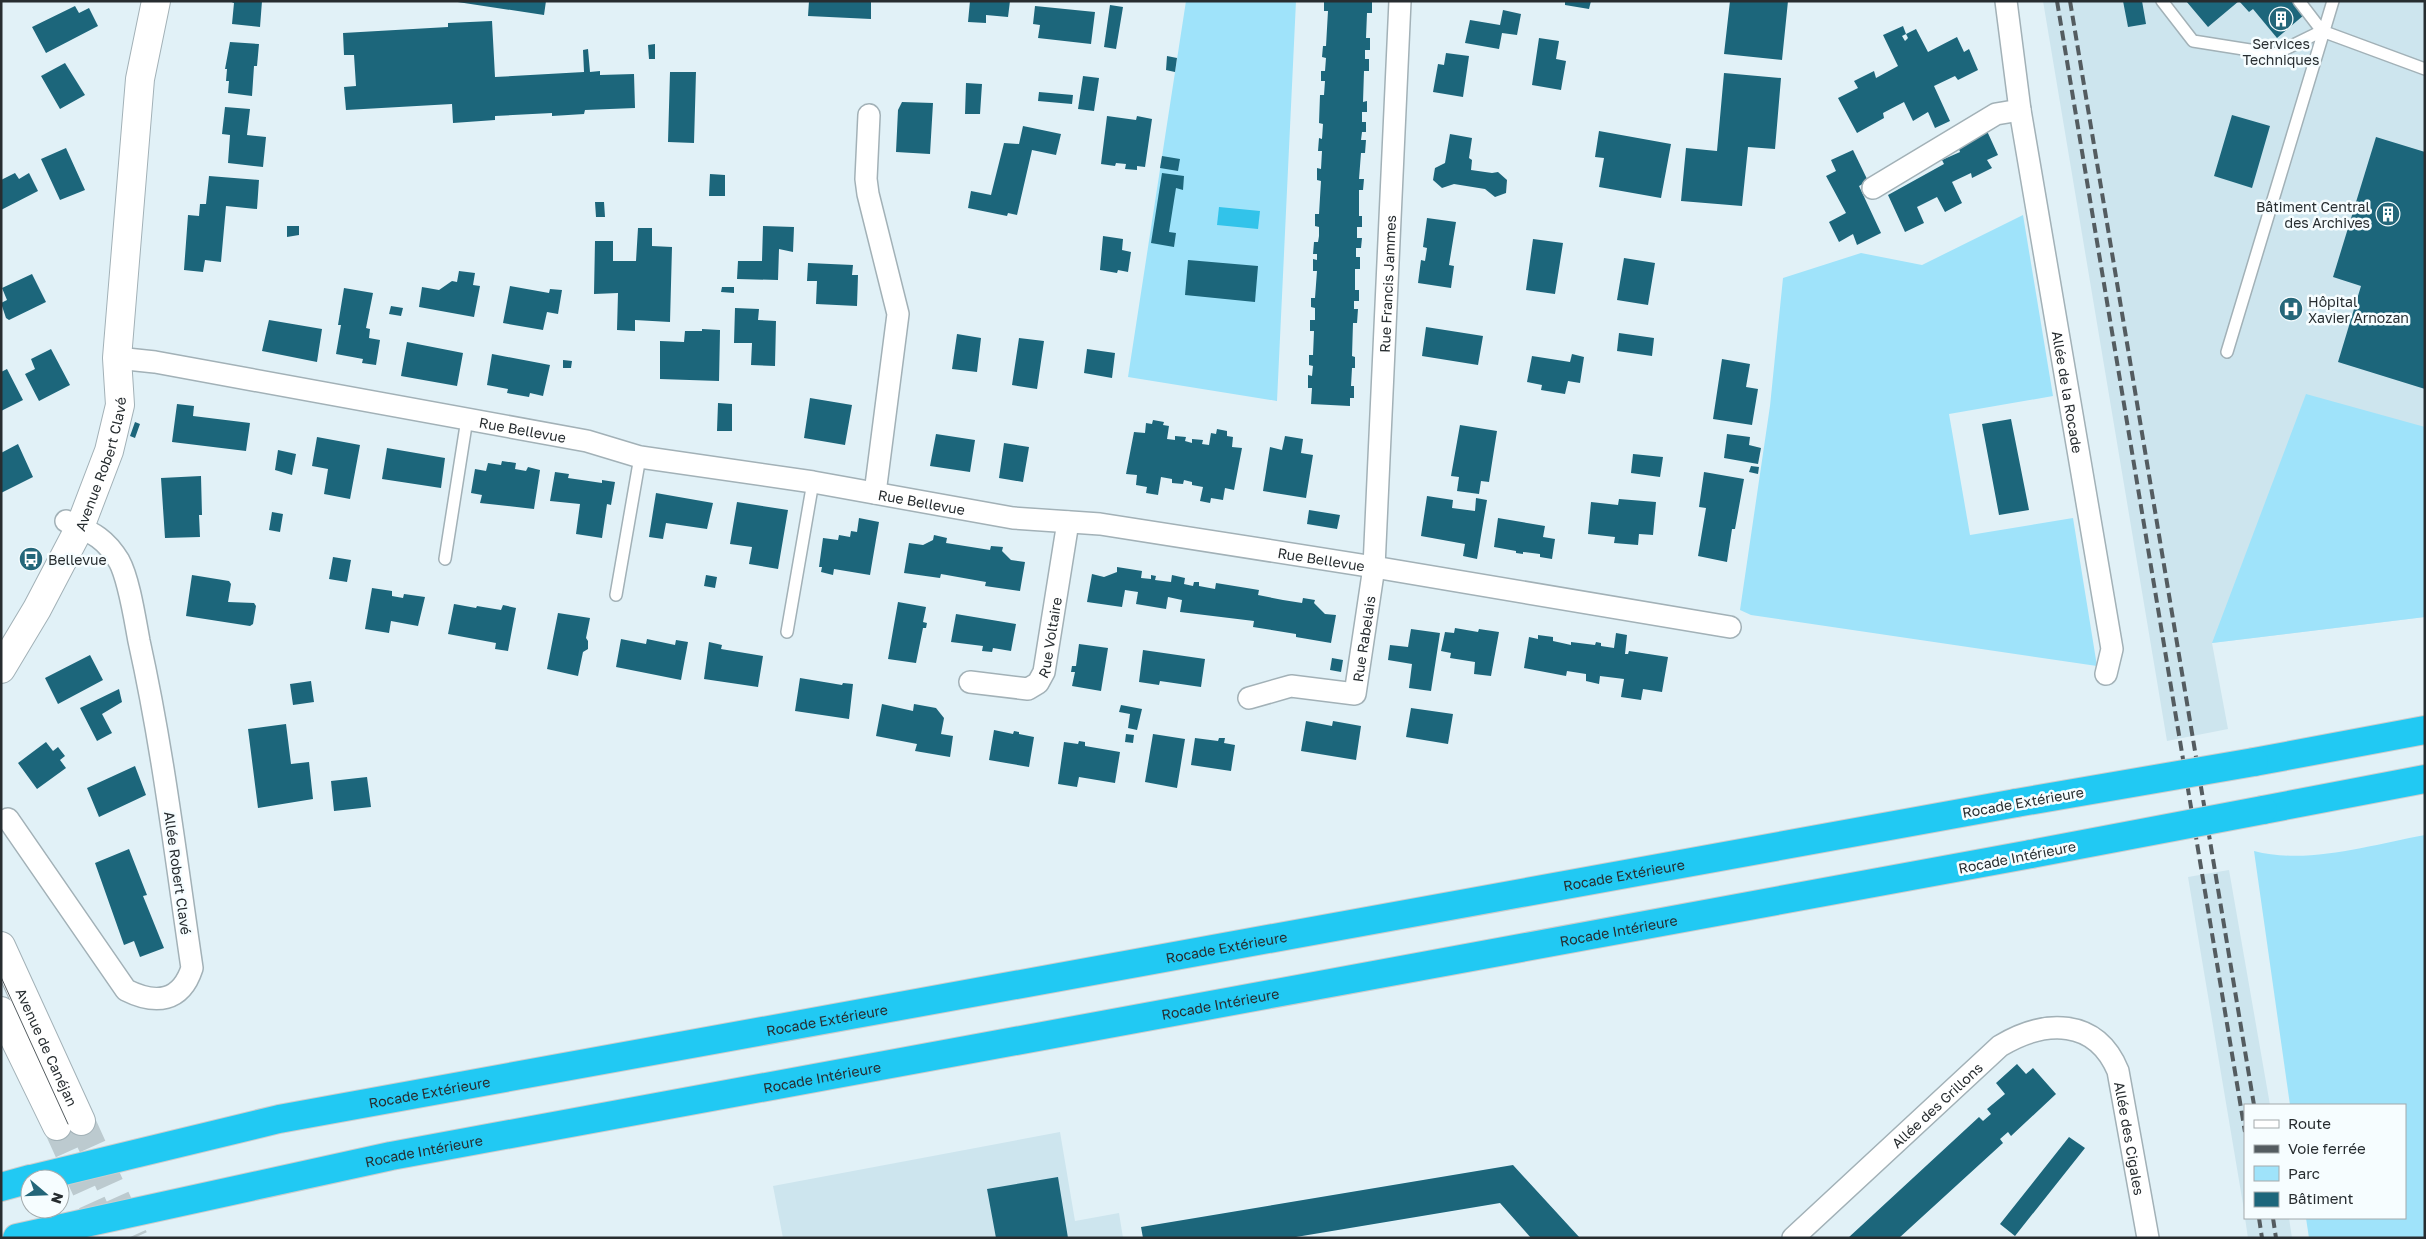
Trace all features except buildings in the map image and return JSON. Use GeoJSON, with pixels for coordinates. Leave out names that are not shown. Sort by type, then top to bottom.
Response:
{"type":"FeatureCollection","features":[{"type":"Feature","properties":{"kind":"highway","name":"Rocade Extérieure"},"geometry":{"type":"LineString","coordinates":[[70,1170],[279,1120],[2425,730]]}},
{"type":"Feature","properties":{"kind":"highway","name":"Rocade Intérieure"},"geometry":{"type":"LineString","coordinates":[[17,1238],[391,1156],[2425,780]]}},
{"type":"Feature","properties":{"kind":"highway","name":"Rocade Extérieure"},"geometry":{"type":"LineString","coordinates":[[1,1187],[20,1182]]}},
{"type":"Feature","properties":{"kind":"street","name":"Avenue Robert Clavé"},"geometry":{"type":"LineString","coordinates":[[139,1],[136,34],[140,79]]}},
{"type":"Feature","properties":{"kind":"street","name":"Avenue Robert Clavé"},"geometry":{"type":"LineString","coordinates":[[1,669],[37,609],[73,524],[109,451],[120,405],[117,358],[140,79],[156,1]]}},
{"type":"Feature","properties":{"kind":"street","name":"Rue Francis Jammes"},"geometry":{"type":"LineString","coordinates":[[1374,567],[1400,1]]}},
{"type":"Feature","properties":{"kind":"street","name":"Allée de la Rocade"},"geometry":{"type":"LineString","coordinates":[[2006,1],[2020,110],[2112,649],[2106,674]]}},
{"type":"Feature","properties":{"kind":"street"},"geometry":{"type":"LineString","coordinates":[[1873,188],[1996,114],[2020,110]]}},
{"type":"Feature","properties":{"kind":"street"},"geometry":{"type":"LineString","coordinates":[[869,115],[866,179],[868,194],[898,314],[875,493]]}},
{"type":"Feature","properties":{"kind":"street","name":"Rue Bellevue"},"geometry":{"type":"LineString","coordinates":[[117,358],[155,362],[587,441],[640,456],[812,482],[1013,518],[1100,524],[1374,567],[1730,627]]}},
{"type":"Feature","properties":{"kind":"street","name":"Rue Voltaire"},"geometry":{"type":"LineString","coordinates":[[970,682],[1028,689],[1038,683],[1044,672],[1068,522]]}},
{"type":"Feature","properties":{"kind":"street","name":"Avenue Robert Clavé"},"geometry":{"type":"LineString","coordinates":[[1,638],[35,581],[73,524]]}},
{"type":"Feature","properties":{"kind":"street","name":"Allée Robert Clavé"},"geometry":{"type":"LineString","coordinates":[[8,819],[126,990],[142,998],[166,998],[182,990],[192,968],[153,705],[135,622],[120,563],[99,535],[73,524]]}},
{"type":"Feature","properties":{"kind":"street","name":"Rue Rabelais"},"geometry":{"type":"LineString","coordinates":[[1249,698],[1291,686],[1355,694],[1374,567]]}},
{"type":"Feature","properties":{"kind":"street","name":"Avenue de Canéjan"},"geometry":{"type":"LineString","coordinates":[[1,946],[69,1124],[1,1011]]}},
{"type":"Feature","properties":{"kind":"street","name":"Allée des Grillons"},"geometry":{"type":"LineString","coordinates":[[1793,1238],[2000,1046],[2017,1035],[2050,1028],[2070,1028],[2090,1035],[2102,1044]]}},
{"type":"Feature","properties":{"kind":"street","name":"Allée des Cigales"},"geometry":{"type":"LineString","coordinates":[[2102,1044],[2112,1058],[2118,1072],[2148,1238]]}},
{"type":"Feature","properties":{"kind":"lane"},"geometry":{"type":"LineString","coordinates":[[2162,1],[2193,41],[2275,54],[2322,31]]}},
{"type":"Feature","properties":{"kind":"lane"},"geometry":{"type":"LineString","coordinates":[[2299,1],[2322,31],[2425,69]]}},
{"type":"Feature","properties":{"kind":"lane"},"geometry":{"type":"LineString","coordinates":[[2226,352],[2322,31],[2333,1]]}},
{"type":"Feature","properties":{"kind":"lane"},"geometry":{"type":"LineString","coordinates":[[445,559],[467,419]]}},
{"type":"Feature","properties":{"kind":"lane"},"geometry":{"type":"LineString","coordinates":[[616,595],[640,456]]}},
{"type":"Feature","properties":{"kind":"lane"},"geometry":{"type":"LineString","coordinates":[[787,632],[812,482]]}},
{"type":"Feature","properties":{"kind":"shaded area","name":"Hôpital Xavier Arnozan"},"geometry":{"type":"Polygon","coordinates":[[[2043,1],[2425,1],[2425,617],[2212,643],[2228,729],[2167,741],[2043,1]]]}},
{"type":"Feature","properties":{"kind":"shaded area"},"geometry":{"type":"Polygon","coordinates":[[[1219,207],[1260,211],[1258,229],[1217,225],[1219,207]]]}},
{"type":"Feature","properties":{"kind":"shaded area"},"geometry":{"type":"Polygon","coordinates":[[[2229,870],[2270,1104],[2244,1104],[2244,1210],[2188,877],[2229,870]]]}},
{"type":"Feature","properties":{"kind":"shaded area"},"geometry":{"type":"Polygon","coordinates":[[[1060,1132],[1075,1221],[1119,1213],[1123,1238],[783,1238],[773,1186],[1060,1132]]]}},
{"type":"Feature","properties":{"kind":"shaded area"},"geometry":{"type":"Polygon","coordinates":[[[2245,1219],[2289,1219],[2292,1238],[2248,1238],[2245,1219]]]}},
{"type":"Feature","properties":{"kind":"green space"},"geometry":{"type":"Polygon","coordinates":[[[1186,1],[1296,1],[1277,401],[1128,377],[1186,1]]]}},
{"type":"Feature","properties":{"kind":"green space"},"geometry":{"type":"Polygon","coordinates":[[[2023,215],[2053,396],[1949,414],[1970,535],[2073,518],[2097,666],[1751,615],[1740,610],[1770,406],[1783,278],[1861,253],[1922,265],[2023,215]]]}},
{"type":"Feature","properties":{"kind":"green space"},"geometry":{"type":"Polygon","coordinates":[[[2306,394],[2425,427],[2425,617],[2212,643],[2306,394]]]}},
{"type":"Feature","properties":{"kind":"green space"},"geometry":{"type":"Polygon","coordinates":[[[2425,835],[2425,1238],[2309,1238],[2306,1219],[2406,1219],[2406,1104],[2290,1104],[2254,851],[2296,856],[2317,855],[2425,835]]]}},
{"type":"Feature","properties":{"kind":"tunnel"},"geometry":{"type":"LineString","coordinates":[[81,1121],[134,1238]]}},
{"type":"Feature","properties":{"kind":"tunnel"},"geometry":{"type":"LineString","coordinates":[[57,1126],[108,1238]]}},
{"type":"Feature","properties":{"kind":"tram line"},"geometry":{"type":"LineString","coordinates":[[1,977],[68,1124]]}},
{"type":"Feature","properties":{"kind":"railway"},"geometry":{"type":"LineString","coordinates":[[2057,1],[2244,1126]]}},
{"type":"Feature","properties":{"kind":"railway"},"geometry":{"type":"LineString","coordinates":[[2070,1],[2254,1104]]}},
{"type":"Feature","properties":{"kind":"railway"},"geometry":{"type":"LineString","coordinates":[[2259,1219],[2262,1238]]}},
{"type":"Feature","properties":{"kind":"railway"},"geometry":{"type":"LineString","coordinates":[[2273,1219],[2276,1238]]}},
{"type":"Feature","properties":{"kind":"place","name":"Services Techniques"},"geometry":{"type":"Point","coordinates":[2281,19]}},
{"type":"Feature","properties":{"kind":"place","name":"Bâtiment Central des Archives"},"geometry":{"type":"Point","coordinates":[2388,214]}},
{"type":"Feature","properties":{"kind":"place","name":"Hôpital Xavier Arnozan"},"geometry":{"type":"Point","coordinates":[2291,309]}},
{"type":"Feature","properties":{"kind":"place","name":"Bellevue"},"geometry":{"type":"Point","coordinates":[31,559]}}]}
